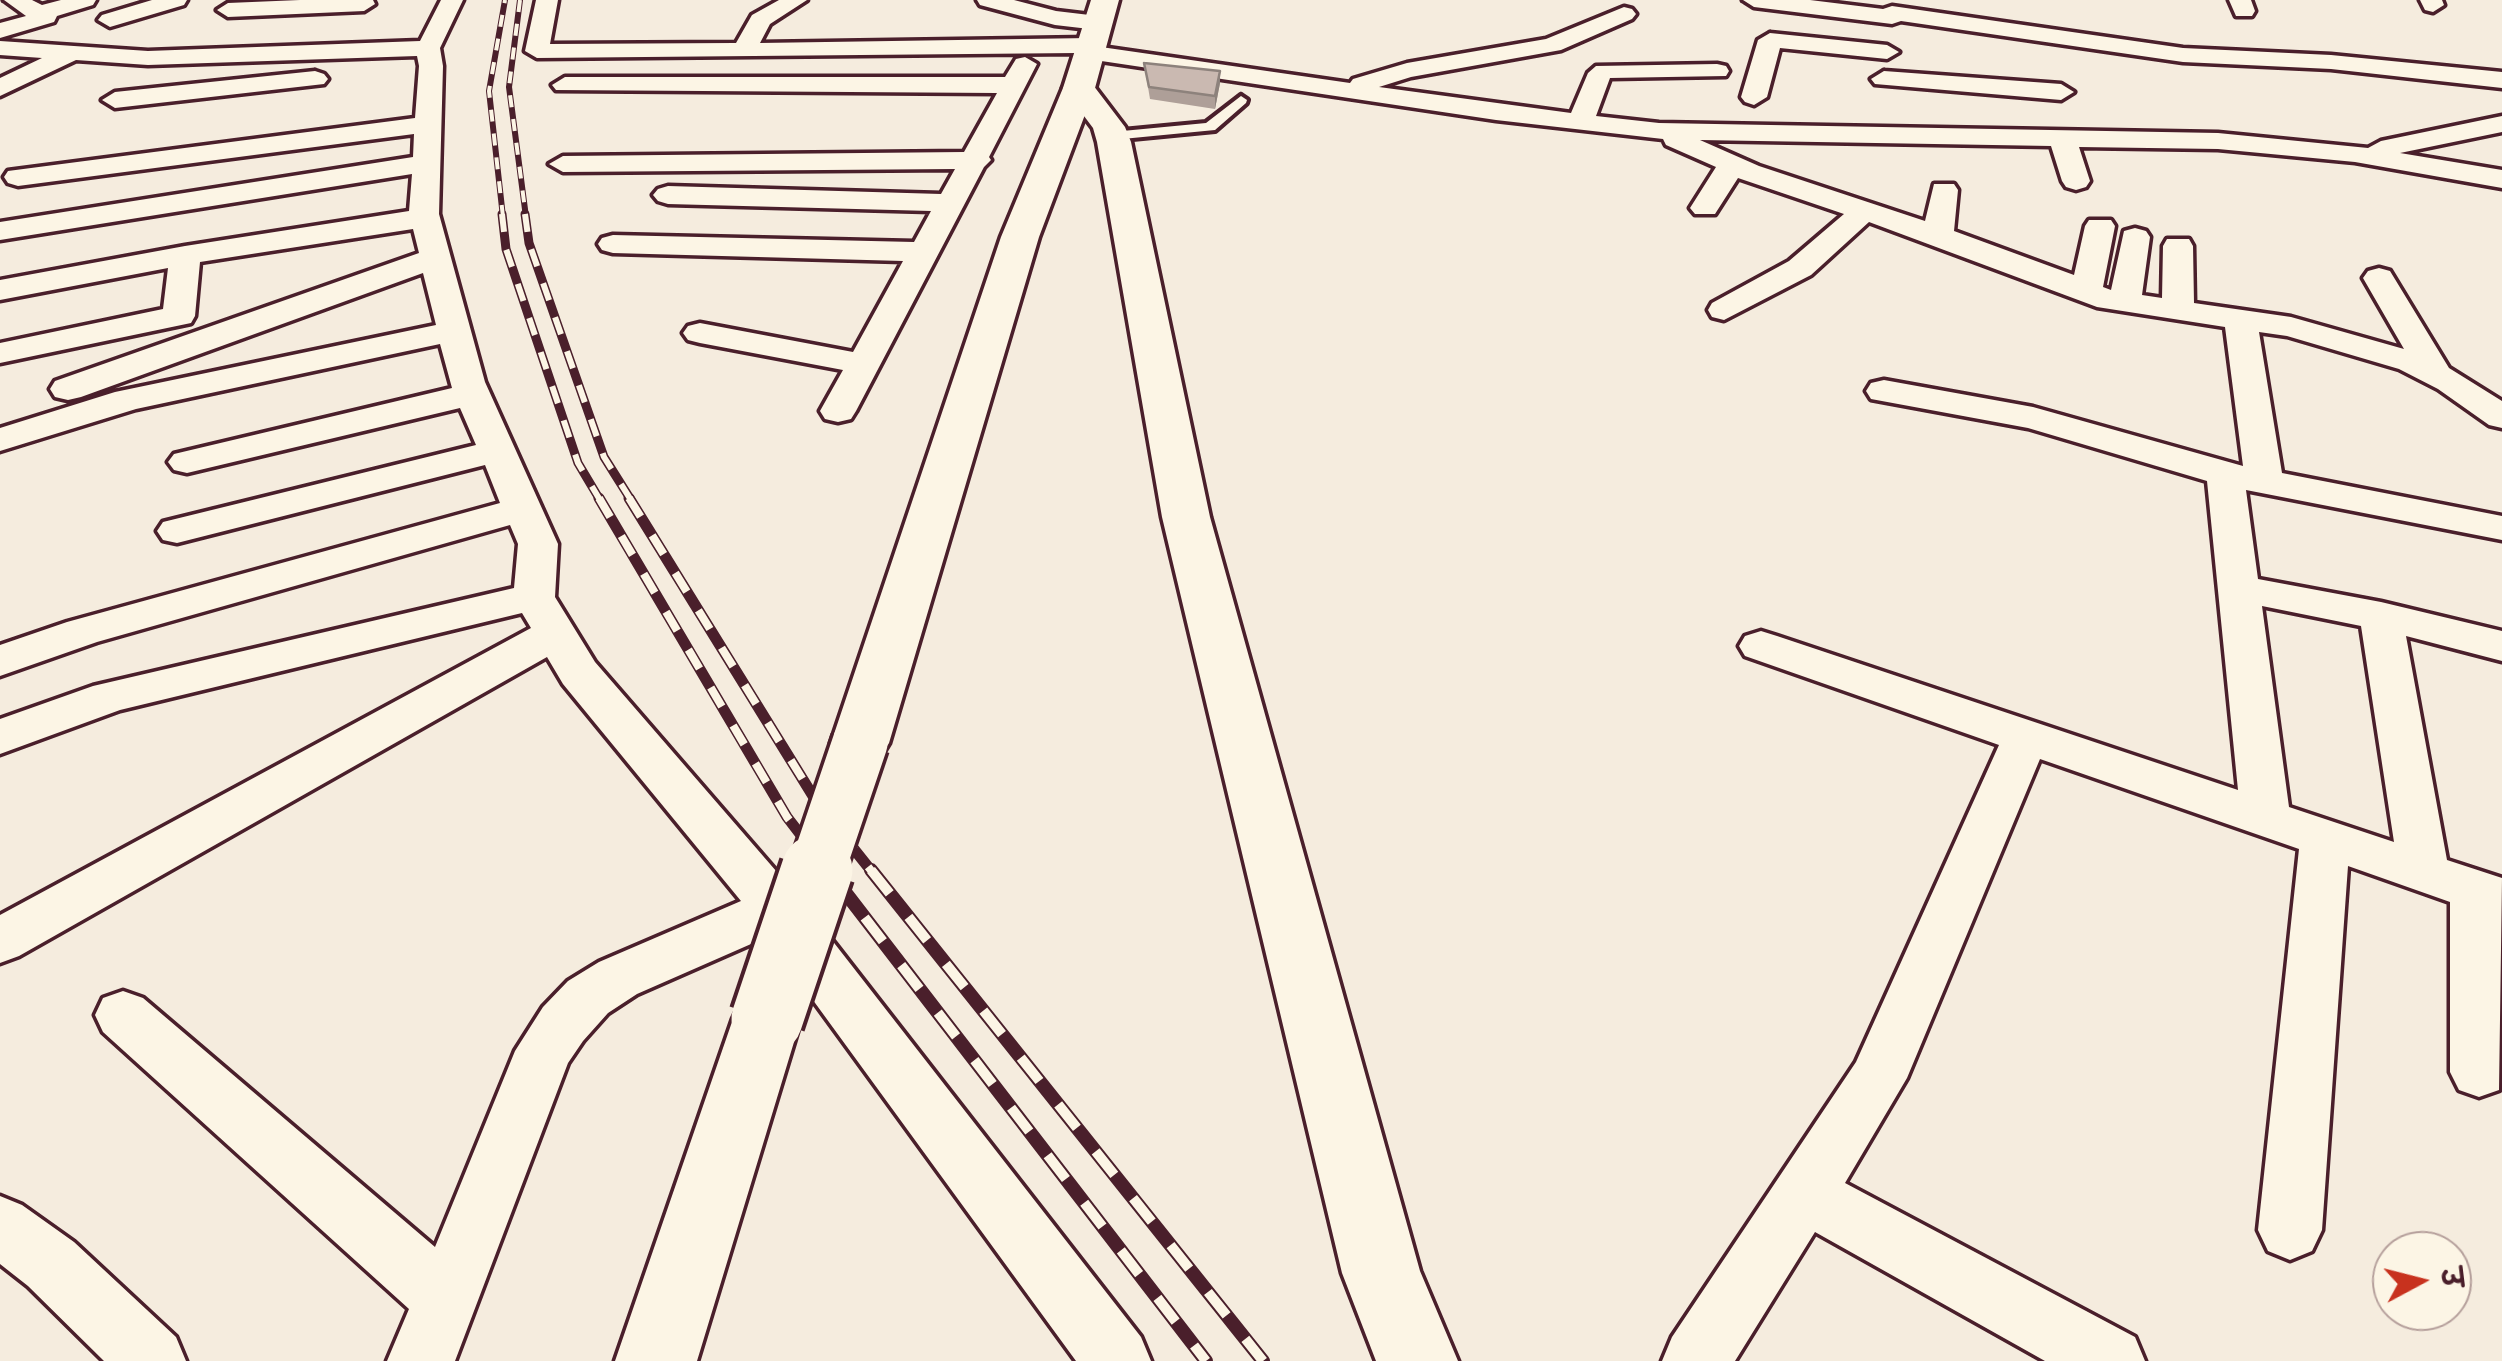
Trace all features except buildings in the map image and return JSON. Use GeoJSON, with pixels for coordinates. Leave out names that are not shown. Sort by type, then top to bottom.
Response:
{"type":"FeatureCollection","features":[{"type":"Feature","properties":{"kind":"main road"},"geometry":{"type":"LineString","coordinates":[[1096,30],[1112,136],[1186,516],[1381,1273],[1417,1361]]}},
{"type":"Feature","properties":{"kind":"main road"},"geometry":{"type":"LineString","coordinates":[[656,1361],[860,743],[1020,237],[1096,30]]}},
{"type":"Feature","properties":{"kind":"street"},"geometry":{"type":"LineString","coordinates":[[4,47],[46,17],[15,0]]}},
{"type":"Feature","properties":{"kind":"street"},"geometry":{"type":"LineString","coordinates":[[40,13],[85,0]]}},
{"type":"Feature","properties":{"kind":"street"},"geometry":{"type":"LineString","coordinates":[[110,20],[176,0]]}},
{"type":"Feature","properties":{"kind":"street"},"geometry":{"type":"LineString","coordinates":[[452,0],[429,57],[425,218],[472,394],[538,544],[541,600],[579,672],[776,910],[1117,1361]]}},
{"type":"Feature","properties":{"kind":"street"},"geometry":{"type":"LineString","coordinates":[[547,0],[538,52],[1033,49],[1096,30]]}},
{"type":"Feature","properties":{"kind":"street"},"geometry":{"type":"LineString","coordinates":[[745,49],[760,20],[796,0]]}},
{"type":"Feature","properties":{"kind":"street"},"geometry":{"type":"LineString","coordinates":[[988,0],[1346,90],[1581,122],[1658,130],[2218,141],[2355,154],[2502,180]]}},
{"type":"Feature","properties":{"kind":"street"},"geometry":{"type":"LineString","coordinates":[[1754,0],[1896,10],[2147,50],[2330,62],[2502,80]]}},
{"type":"Feature","properties":{"kind":"street"},"geometry":{"type":"LineString","coordinates":[[228,10],[366,2]]}},
{"type":"Feature","properties":{"kind":"street"},"geometry":{"type":"LineString","coordinates":[[268,117],[282,82],[305,52],[366,2]]}},
{"type":"Feature","properties":{"kind":"street"},"geometry":{"type":"LineString","coordinates":[[1896,10],[1877,84],[2061,92]]}},
{"type":"Feature","properties":{"kind":"street"},"geometry":{"type":"LineString","coordinates":[[1346,90],[1406,70],[1552,44],[1624,14]]}},
{"type":"Feature","properties":{"kind":"street"},"geometry":{"type":"LineString","coordinates":[[1754,97],[1770,40],[1887,52]]}},
{"type":"Feature","properties":{"kind":"street"},"geometry":{"type":"LineString","coordinates":[[4,47],[142,58],[305,52],[429,57]]}},
{"type":"Feature","properties":{"kind":"street"},"geometry":{"type":"LineString","coordinates":[[838,411],[1033,49]]}},
{"type":"Feature","properties":{"kind":"street"},"geometry":{"type":"LineString","coordinates":[[0,88],[72,53]]}},
{"type":"Feature","properties":{"kind":"street"},"geometry":{"type":"LineString","coordinates":[[106,117],[429,57]]}},
{"type":"Feature","properties":{"kind":"street"},"geometry":{"type":"LineString","coordinates":[[81,169],[106,117],[142,58]]}},
{"type":"Feature","properties":{"kind":"street"},"geometry":{"type":"LineString","coordinates":[[1507,113],[1532,67]]}},
{"type":"Feature","properties":{"kind":"street"},"geometry":{"type":"LineString","coordinates":[[1581,122],[1604,71],[1717,71]]}},
{"type":"Feature","properties":{"kind":"street"},"geometry":{"type":"LineString","coordinates":[[565,85],[1014,84]]}},
{"type":"Feature","properties":{"kind":"street"},"geometry":{"type":"LineString","coordinates":[[1817,134],[1844,112]]}},
{"type":"Feature","properties":{"kind":"street"},"geometry":{"type":"LineString","coordinates":[[18,177],[428,124]]}},
{"type":"Feature","properties":{"kind":"street"},"geometry":{"type":"LineString","coordinates":[[2355,154],[2502,124]]}},
{"type":"Feature","properties":{"kind":"street"},"geometry":{"type":"LineString","coordinates":[[1658,130],[1732,164],[2086,292],[2125,302],[2291,327],[2411,362],[2502,417]]}},
{"type":"Feature","properties":{"kind":"street"},"geometry":{"type":"LineString","coordinates":[[2062,138],[2076,181]]}},
{"type":"Feature","properties":{"kind":"street"},"geometry":{"type":"LineString","coordinates":[[563,164],[976,160]]}},
{"type":"Feature","properties":{"kind":"street"},"geometry":{"type":"LineString","coordinates":[[0,230],[426,163]]}},
{"type":"Feature","properties":{"kind":"street"},"geometry":{"type":"LineString","coordinates":[[1704,208],[1732,164]]}},
{"type":"Feature","properties":{"kind":"street"},"geometry":{"type":"LineString","coordinates":[[1938,236],[1944,190]]}},
{"type":"Feature","properties":{"kind":"street"},"geometry":{"type":"LineString","coordinates":[[668,195],[953,203]]}},
{"type":"Feature","properties":{"kind":"street"},"geometry":{"type":"LineString","coordinates":[[1724,310],[1800,268],[1864,211]]}},
{"type":"Feature","properties":{"kind":"street"},"geometry":{"type":"LineString","coordinates":[[0,290],[185,255],[425,218]]}},
{"type":"Feature","properties":{"kind":"street"},"geometry":{"type":"LineString","coordinates":[[2086,292],[2100,226]]}},
{"type":"Feature","properties":{"kind":"street"},"geometry":{"type":"LineString","coordinates":[[2125,302],[2135,237]]}},
{"type":"Feature","properties":{"kind":"street"},"geometry":{"type":"LineString","coordinates":[[613,244],[926,252]]}},
{"type":"Feature","properties":{"kind":"street"},"geometry":{"type":"LineString","coordinates":[[2178,246],[2178,310]]}},
{"type":"Feature","properties":{"kind":"street"},"geometry":{"type":"LineString","coordinates":[[0,354],[179,316],[185,255]]}},
{"type":"Feature","properties":{"kind":"street"},"geometry":{"type":"LineString","coordinates":[[0,413],[435,258]]}},
{"type":"Feature","properties":{"kind":"street"},"geometry":{"type":"LineString","coordinates":[[2379,278],[2436,375]]}},
{"type":"Feature","properties":{"kind":"street"},"geometry":{"type":"LineString","coordinates":[[2240,319],[2244,478],[2238,588],[2266,819]]}},
{"type":"Feature","properties":{"kind":"street"},"geometry":{"type":"LineString","coordinates":[[0,440],[163,392],[454,331]]}},
{"type":"Feature","properties":{"kind":"street"},"geometry":{"type":"LineString","coordinates":[[700,333],[864,364]]}},
{"type":"Feature","properties":{"kind":"street"},"geometry":{"type":"LineString","coordinates":[[1884,392],[2033,418],[2244,478],[2502,528]]}},
{"type":"Feature","properties":{"kind":"street"},"geometry":{"type":"LineString","coordinates":[[187,462],[472,394]]}},
{"type":"Feature","properties":{"kind":"street"},"geometry":{"type":"LineString","coordinates":[[177,530],[497,451]]}},
{"type":"Feature","properties":{"kind":"street"},"geometry":{"type":"LineString","coordinates":[[0,661],[82,632],[523,509]]}},
{"type":"Feature","properties":{"kind":"street"},"geometry":{"type":"LineString","coordinates":[[2238,588],[2381,616],[2502,646]]}},
{"type":"Feature","properties":{"kind":"street"},"geometry":{"type":"LineString","coordinates":[[0,737],[110,697],[541,600]]}},
{"type":"Feature","properties":{"kind":"street"},"geometry":{"type":"LineString","coordinates":[[0,941],[541,600]]}},
{"type":"Feature","properties":{"kind":"street"},"geometry":{"type":"LineString","coordinates":[[2381,616],[2424,872]]}},
{"type":"Feature","properties":{"kind":"street"},"geometry":{"type":"LineString","coordinates":[[1761,646],[2489,895],[2480,1072]]}},
{"type":"Feature","properties":{"kind":"street"},"geometry":{"type":"LineString","coordinates":[[1696,1361],[1878,1078],[2026,736]]}},
{"type":"Feature","properties":{"kind":"street"},"geometry":{"type":"LineString","coordinates":[[2290,1230],[2325,838]]}},
{"type":"Feature","properties":{"kind":"street"},"geometry":{"type":"LineString","coordinates":[[421,1361],[544,1051],[563,1024],[588,997],[618,978],[776,910]]}},
{"type":"Feature","properties":{"kind":"street"},"geometry":{"type":"LineString","coordinates":[[123,1015],[446,1298]]}},
{"type":"Feature","properties":{"kind":"street"},"geometry":{"type":"LineString","coordinates":[[1804,1193],[2111,1361]]}},
{"type":"Feature","properties":{"kind":"street"},"geometry":{"type":"LineString","coordinates":[[0,1226],[51,1264],[152,1361]]}},
{"type":"Feature","properties":{"kind":"lane"},"geometry":{"type":"LineString","coordinates":[[1112,136],[1210,127],[1241,100]]}},
{"type":"Feature","properties":{"kind":"railway"},"geometry":{"type":"LineString","coordinates":[[503,217],[489,91],[505,0]]}},
{"type":"Feature","properties":{"kind":"railway"},"geometry":{"type":"LineString","coordinates":[[520,0],[509,87],[526,217]]}},
{"type":"Feature","properties":{"kind":"railway"},"geometry":{"type":"LineString","coordinates":[[502,214],[506,249],[578,463],[600,500]]}},
{"type":"Feature","properties":{"kind":"railway"},"geometry":{"type":"LineString","coordinates":[[525,214],[529,243],[604,457],[631,500]]}},
{"type":"Feature","properties":{"kind":"railway"},"geometry":{"type":"LineString","coordinates":[[599,498],[787,817],[830,873]]}},
{"type":"Feature","properties":{"kind":"railway"},"geometry":{"type":"LineString","coordinates":[[629,498],[818,804],[873,873]]}},
{"type":"Feature","properties":{"kind":"railway"},"geometry":{"type":"LineString","coordinates":[[828,870],[1206,1361]]}},
{"type":"Feature","properties":{"kind":"railway"},"geometry":{"type":"LineString","coordinates":[[871,870],[1263,1361]]}}]}
